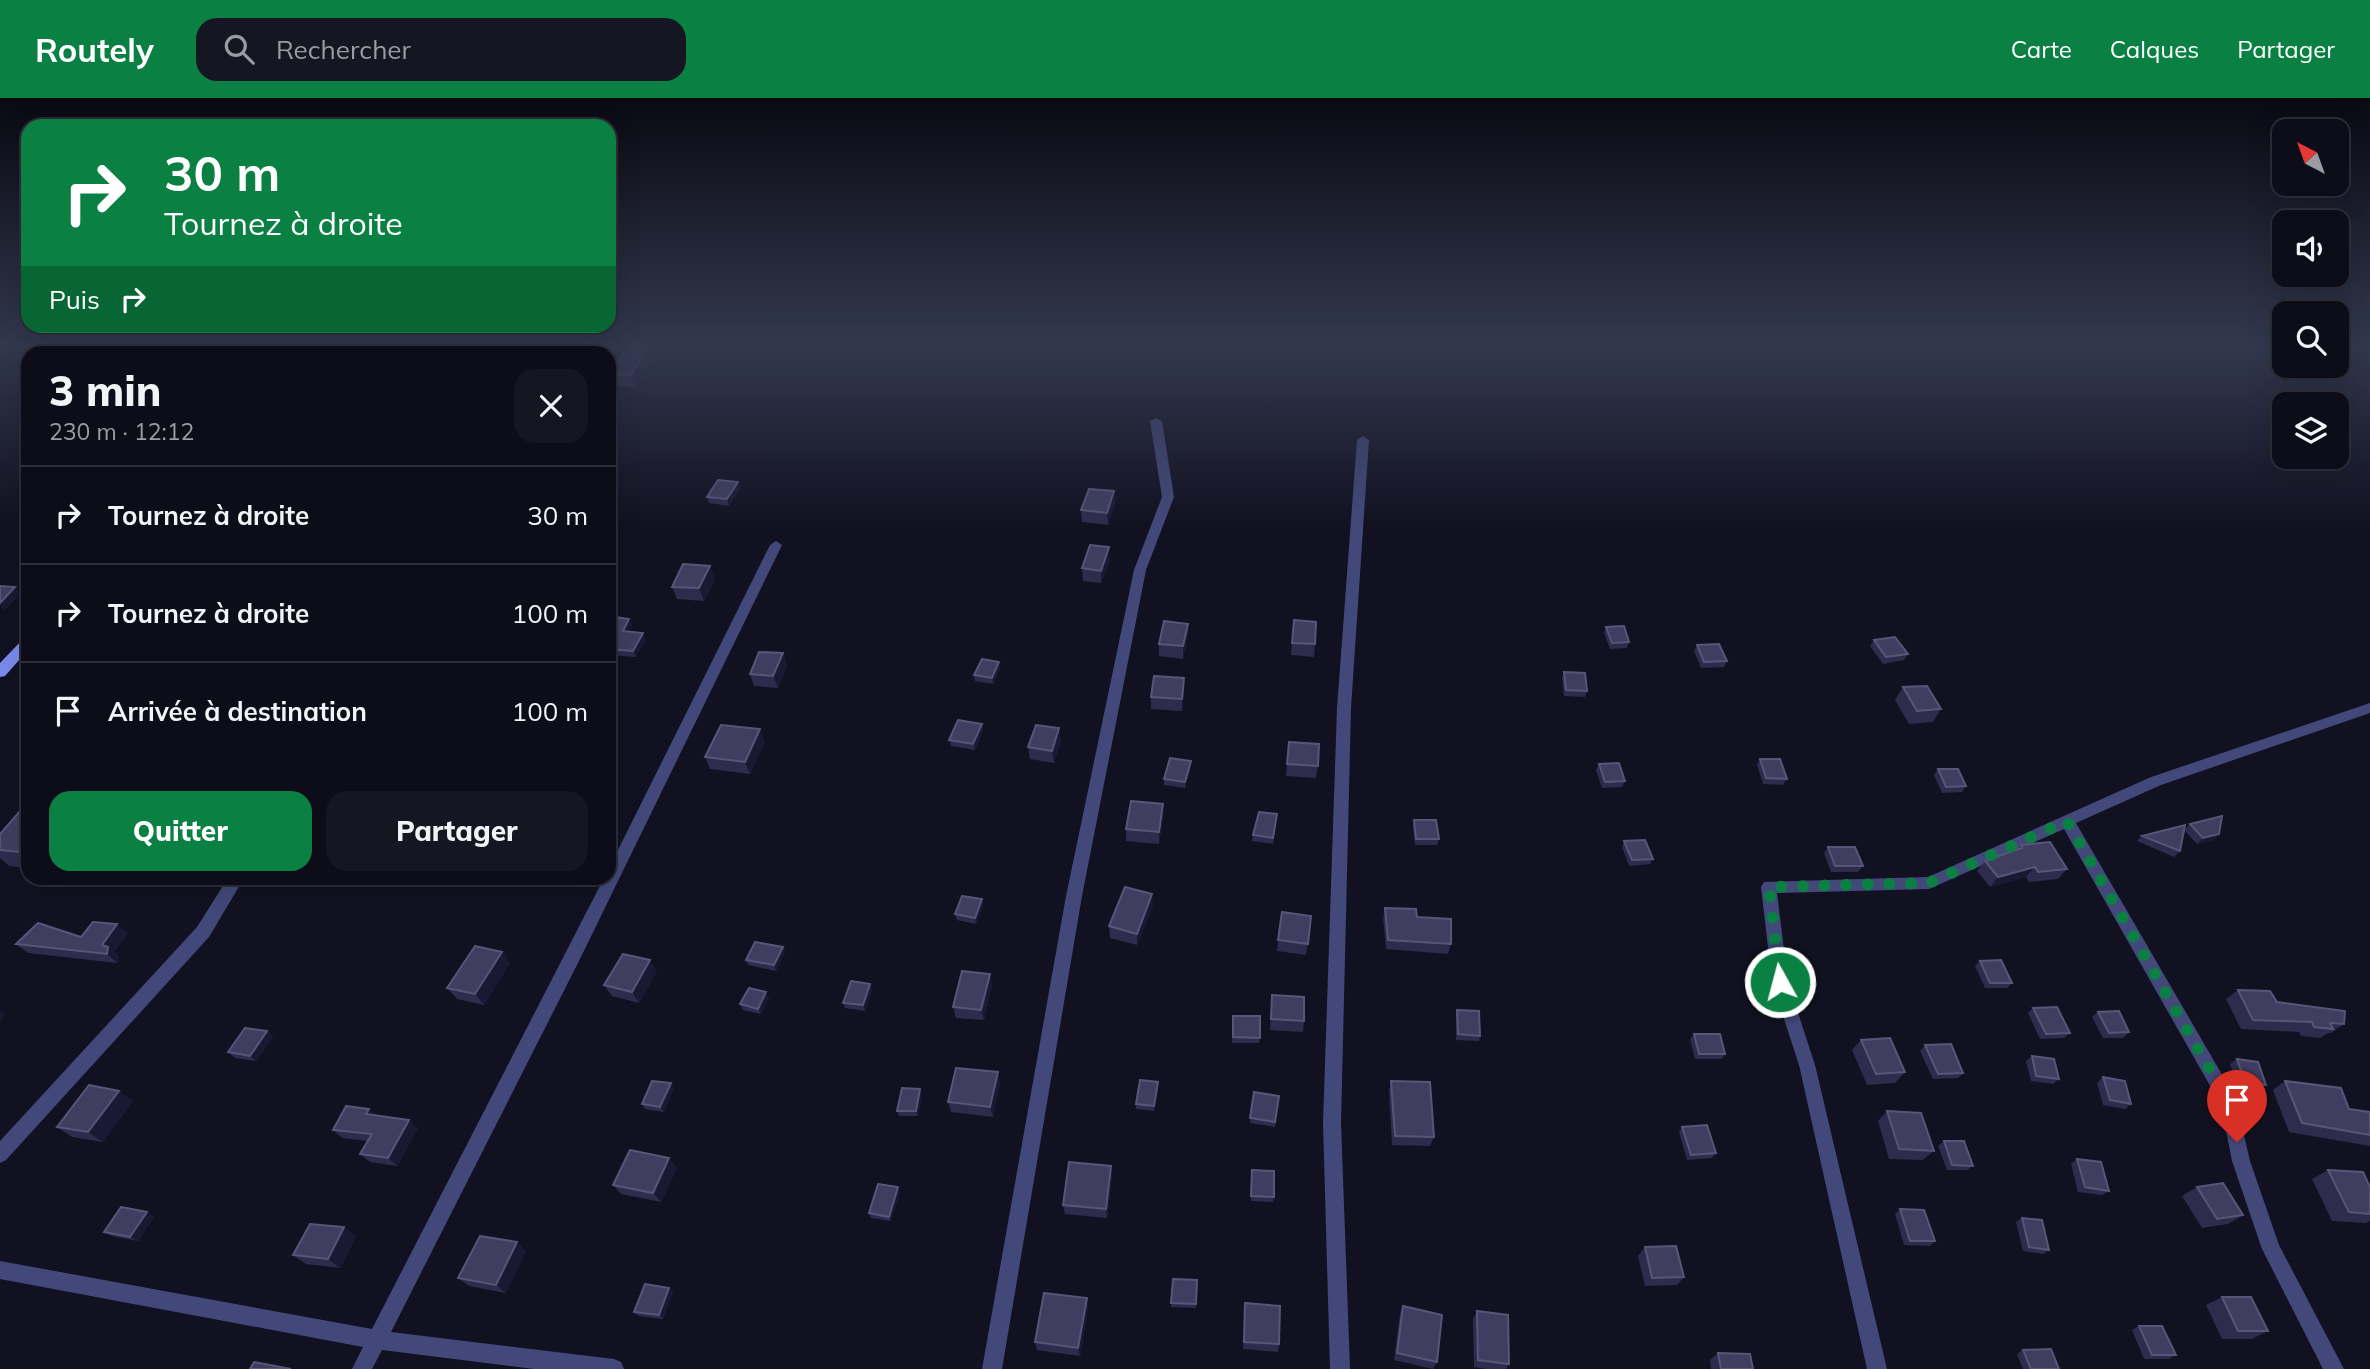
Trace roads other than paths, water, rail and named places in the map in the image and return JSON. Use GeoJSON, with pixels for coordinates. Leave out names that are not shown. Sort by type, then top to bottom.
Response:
{"type":"FeatureCollection","features":[{"type":"Feature","properties":{"kind":"main road"},"geometry":{"type":"LineString","coordinates":[[0,671],[21,649]]}},
{"type":"Feature","properties":{"kind":"street"},"geometry":{"type":"LineString","coordinates":[[992,1369],[1082,855],[1140,570],[1168,497],[1156,421]]}},
{"type":"Feature","properties":{"kind":"street"},"geometry":{"type":"LineString","coordinates":[[1339,1369],[1332,1123],[1343,708],[1363,440]]}},
{"type":"Feature","properties":{"kind":"street"},"geometry":{"type":"LineString","coordinates":[[616,869],[776,545]]}},
{"type":"Feature","properties":{"kind":"street"},"geometry":{"type":"LineString","coordinates":[[1877,1369],[1807,1065],[1780,982],[1769,887],[1929,883],[2156,781],[2370,708]]}},
{"type":"Feature","properties":{"kind":"street"},"geometry":{"type":"LineString","coordinates":[[2067,821],[2229,1103],[2241,1161],[2271,1249],[2334,1369]]}},
{"type":"Feature","properties":{"kind":"street"},"geometry":{"type":"LineString","coordinates":[[0,1154],[204,932],[233,885]]}},
{"type":"Feature","properties":{"kind":"street"},"geometry":{"type":"LineString","coordinates":[[362,1369],[608,885]]}},
{"type":"Feature","properties":{"kind":"street"},"geometry":{"type":"LineString","coordinates":[[0,1270],[377,1340],[614,1369]]}}]}
